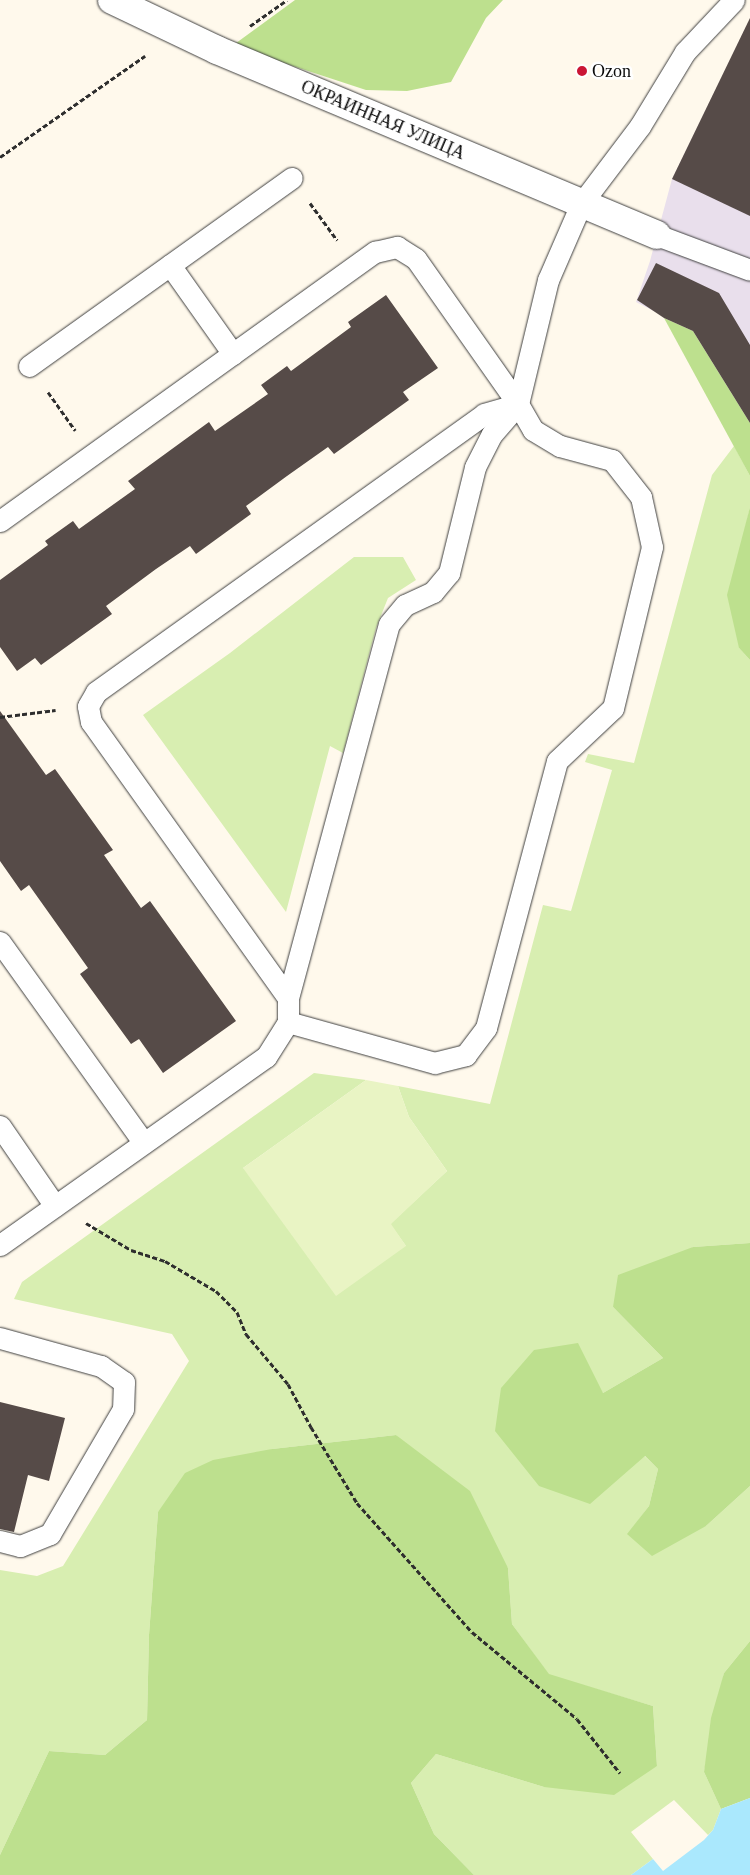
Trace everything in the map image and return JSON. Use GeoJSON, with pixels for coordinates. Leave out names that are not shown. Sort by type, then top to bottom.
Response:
{"type":"FeatureCollection","features":[{"type":"Feature","properties":{"kind":"street","name":"ОКРАИННАЯ УЛИЦА"},"geometry":{"type":"LineString","coordinates":[[112,0],[217,50],[657,235]]}},
{"type":"Feature","properties":{"kind":"lane"},"geometry":{"type":"LineString","coordinates":[[0,1244],[266,1056],[288,1022],[288,998],[389,624],[406,605],[433,592],[449,573],[475,466],[492,434],[518,404],[548,280],[581,204],[640,126],[685,52],[734,0]]}},
{"type":"Feature","properties":{"kind":"lane"},"geometry":{"type":"LineString","coordinates":[[29,366],[292,178]]}},
{"type":"Feature","properties":{"kind":"lane"},"geometry":{"type":"LineString","coordinates":[[657,235],[750,270]]}},
{"type":"Feature","properties":{"kind":"lane"},"geometry":{"type":"LineString","coordinates":[[0,521],[375,252],[397,247],[416,259],[518,404],[533,430],[560,446],[612,460],[640,497],[652,547],[613,708],[557,760],[486,1028],[466,1055],[435,1062],[288,1022]]}},
{"type":"Feature","properties":{"kind":"lane"},"geometry":{"type":"LineString","coordinates":[[170,265],[233,354]]}},
{"type":"Feature","properties":{"kind":"lane"},"geometry":{"type":"LineString","coordinates":[[288,998],[91,722],[88,706],[96,692],[484,414],[518,404]]}},
{"type":"Feature","properties":{"kind":"lane"},"geometry":{"type":"LineString","coordinates":[[0,942],[144,1143]]}},
{"type":"Feature","properties":{"kind":"lane"},"geometry":{"type":"LineString","coordinates":[[0,1126],[55,1206]]}},
{"type":"Feature","properties":{"kind":"lane"},"geometry":{"type":"LineString","coordinates":[[0,1338],[101,1366],[124,1382],[123,1409],[50,1534],[20,1546],[0,1541]]}},
{"type":"Feature","properties":{"kind":"path"},"geometry":{"type":"LineString","coordinates":[[0,157],[152,51],[172,27]]}},
{"type":"Feature","properties":{"kind":"path"},"geometry":{"type":"LineString","coordinates":[[292,178],[355,266]]}},
{"type":"Feature","properties":{"kind":"path"},"geometry":{"type":"LineString","coordinates":[[29,366],[93,454]]}},
{"type":"Feature","properties":{"kind":"path"},"geometry":{"type":"LineString","coordinates":[[0,717],[88,706]]}},
{"type":"Feature","properties":{"kind":"path"},"geometry":{"type":"LineString","coordinates":[[55,1206],[131,1250],[165,1261],[216,1291],[237,1312],[246,1334],[288,1384],[311,1427],[357,1503],[472,1632],[577,1719],[620,1773]]}},
{"type":"Feature","properties":{"kind":"shaded area"},"geometry":{"type":"Polygon","coordinates":[[[750,23],[750,423],[693,331],[636,302],[650,261],[672,179],[747,25],[750,23]]]}},
{"type":"Feature","properties":{"kind":"green space"},"geometry":{"type":"Polygon","coordinates":[[[295,0],[503,0],[486,18],[451,82],[407,91],[366,90],[232,46],[295,0]]]}},
{"type":"Feature","properties":{"kind":"green space"},"geometry":{"type":"Polygon","coordinates":[[[664,318],[693,331],[750,423],[750,476],[664,318]]]}},
{"type":"Feature","properties":{"kind":"green space"},"geometry":{"type":"Polygon","coordinates":[[[734,446],[750,476],[750,507],[742,543],[739,648],[750,660],[750,1243],[693,1247],[613,1307],[663,1358],[603,1393],[534,1350],[658,1469],[649,1506],[628,1534],[706,1526],[750,1486],[750,1641],[724,1673],[704,1772],[721,1809],[713,1830],[708,1835],[674,1800],[631,1832],[653,1859],[631,1875],[474,1875],[434,1834],[411,1783],[436,1754],[544,1787],[657,1766],[653,1706],[549,1675],[512,1624],[508,1568],[396,1435],[272,1449],[158,1512],[149,1635],[147,1720],[105,1755],[49,1751],[0,1855],[0,1570],[37,1576],[63,1566],[189,1361],[172,1334],[14,1299],[22,1282],[314,1073],[366,1080],[243,1168],[406,1246],[390,1224],[447,1171],[409,1117],[398,1086],[490,1104],[543,905],[571,911],[612,770],[585,762],[588,754],[634,763],[712,475],[734,446]]]}},
{"type":"Feature","properties":{"kind":"green space"},"geometry":{"type":"Polygon","coordinates":[[[750,507],[750,660],[739,648],[727,595],[750,507]]]}},
{"type":"Feature","properties":{"kind":"green space"},"geometry":{"type":"Polygon","coordinates":[[[354,557],[403,557],[416,580],[388,598],[376,628],[343,753],[330,746],[286,912],[143,715],[230,653],[354,557]]]}},
{"type":"Feature","properties":{"kind":"green space"},"geometry":{"type":"Polygon","coordinates":[[[366,1080],[398,1086],[409,1117],[447,1171],[391,1224],[406,1246],[336,1296],[243,1168],[366,1080]]]}},
{"type":"Feature","properties":{"kind":"green space"},"geometry":{"type":"Polygon","coordinates":[[[750,1243],[750,1486],[706,1526],[652,1556],[627,1534],[649,1506],[658,1469],[645,1456],[590,1504],[539,1486],[495,1431],[501,1388],[534,1350],[578,1343],[603,1393],[663,1358],[613,1307],[618,1275],[693,1247],[750,1243]]]}},
{"type":"Feature","properties":{"kind":"green space"},"geometry":{"type":"Polygon","coordinates":[[[396,1435],[470,1491],[508,1568],[512,1624],[549,1674],[653,1706],[657,1766],[614,1795],[544,1787],[436,1754],[411,1783],[434,1834],[474,1875],[0,1875],[0,1855],[49,1751],[105,1755],[147,1720],[149,1635],[158,1512],[185,1473],[213,1460],[272,1449],[396,1435]]]}},
{"type":"Feature","properties":{"kind":"green space"},"geometry":{"type":"Polygon","coordinates":[[[750,1641],[750,1798],[721,1809],[704,1772],[711,1718],[724,1673],[750,1641]]]}},
{"type":"Feature","properties":{"kind":"water"},"geometry":{"type":"Polygon","coordinates":[[[750,1798],[750,1875],[631,1875],[653,1859],[663,1871],[704,1840],[713,1830],[721,1809],[750,1798]]]}},
{"type":"Feature","properties":{"kind":"building"},"geometry":{"type":"Polygon","coordinates":[[[750,18],[750,216],[672,179],[750,18]]]}},
{"type":"Feature","properties":{"kind":"building"},"geometry":{"type":"Polygon","coordinates":[[[656,263],[719,293],[750,345],[750,423],[693,331],[664,318],[637,300],[656,263]]]}},
{"type":"Feature","properties":{"kind":"building"},"geometry":{"type":"Polygon","coordinates":[[[386,295],[438,368],[403,392],[409,400],[334,454],[328,447],[287,476],[246,506],[251,514],[196,554],[190,546],[156,569],[106,606],[112,614],[41,665],[35,658],[17,671],[0,647],[0,580],[48,545],[45,541],[73,521],[79,529],[135,489],[128,481],[209,422],[215,431],[268,394],[261,385],[287,366],[291,371],[351,327],[348,322],[386,295]]]}},
{"type":"Feature","properties":{"kind":"building"},"geometry":{"type":"Polygon","coordinates":[[[0,711],[46,775],[55,769],[113,850],[104,855],[141,908],[150,901],[236,1021],[163,1073],[139,1039],[131,1044],[80,974],[88,968],[29,885],[21,891],[0,861],[0,711]]]}},
{"type":"Feature","properties":{"kind":"building"},"geometry":{"type":"Polygon","coordinates":[[[0,1402],[65,1418],[49,1481],[28,1475],[14,1532],[0,1529],[0,1402]]]}},
{"type":"Feature","properties":{"kind":"place","name":"Ozon"},"geometry":{"type":"Point","coordinates":[582,71]}}]}
